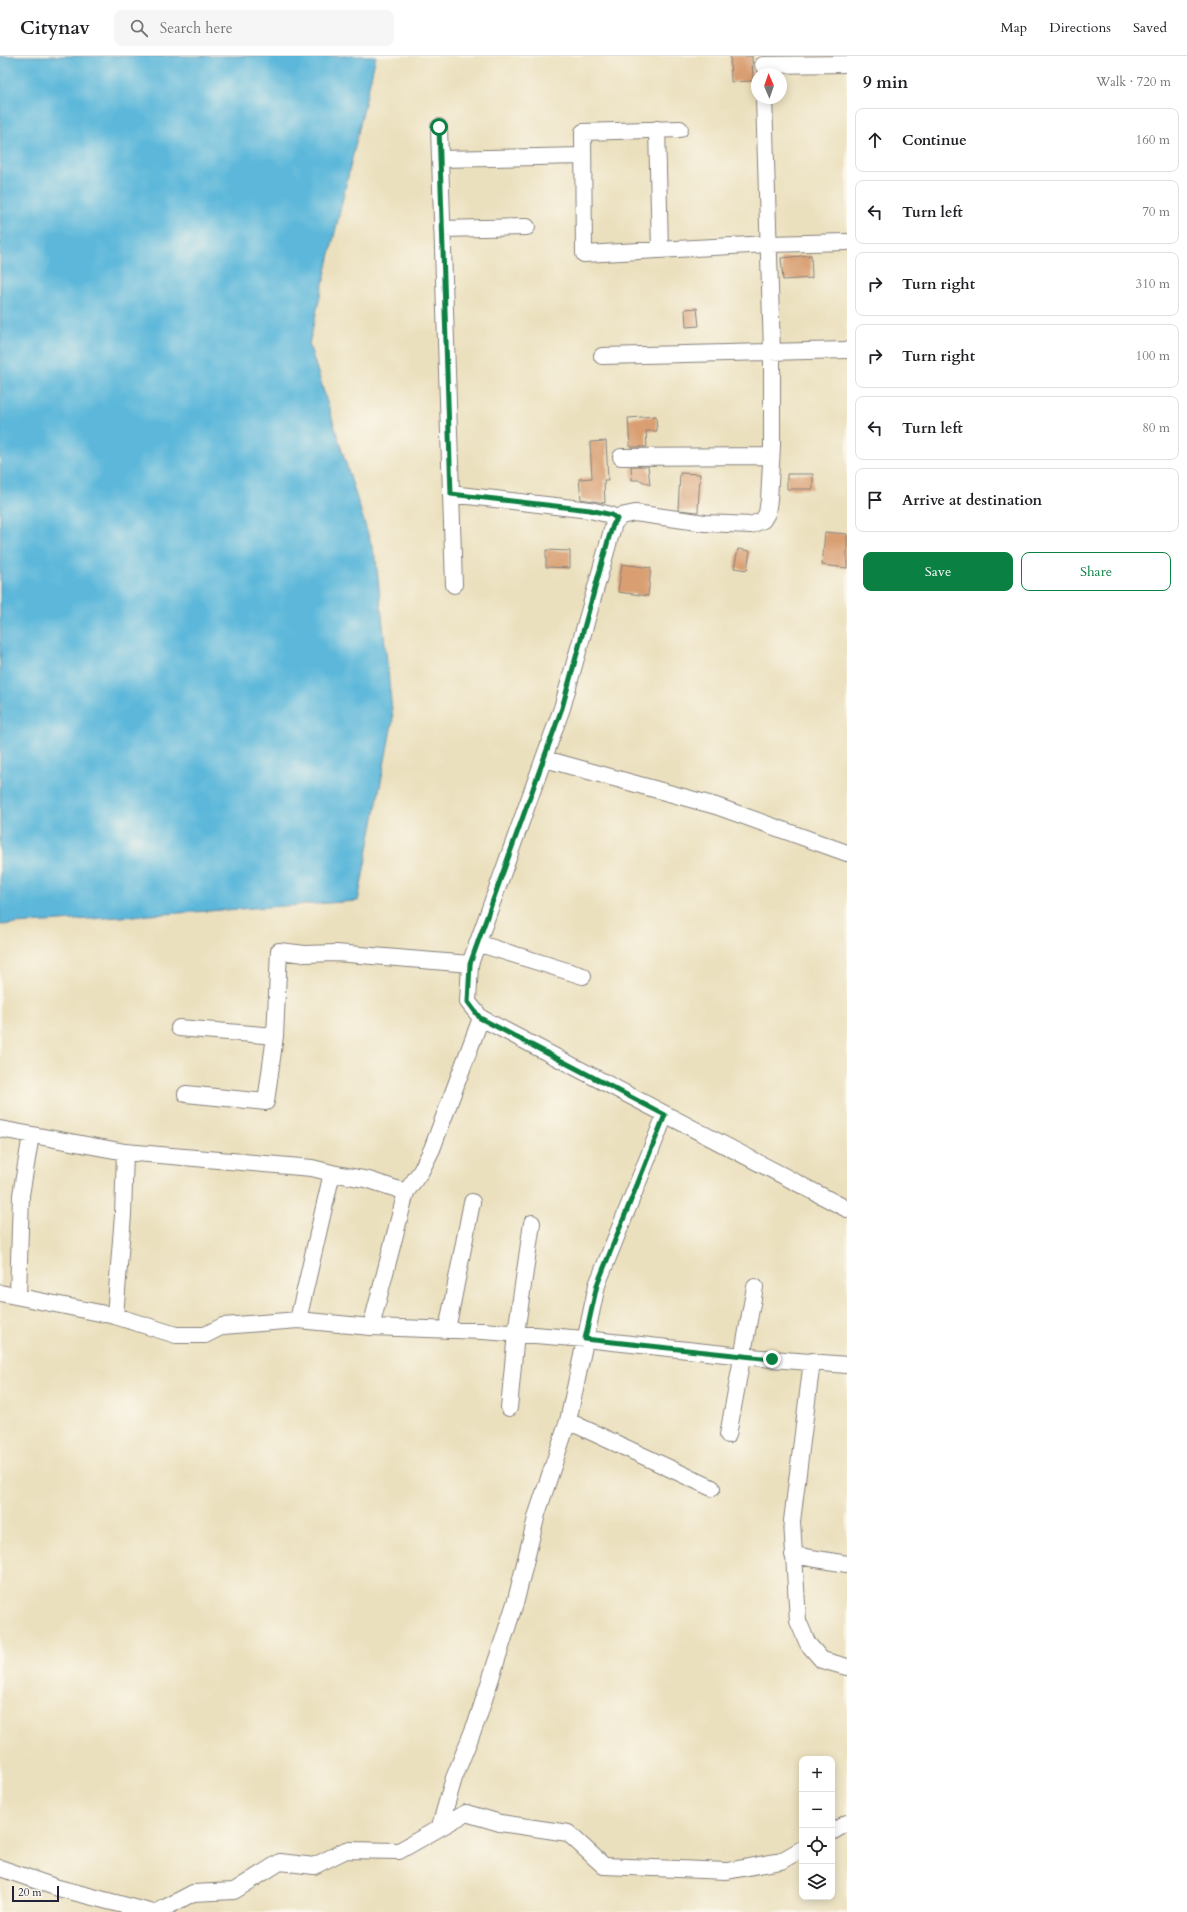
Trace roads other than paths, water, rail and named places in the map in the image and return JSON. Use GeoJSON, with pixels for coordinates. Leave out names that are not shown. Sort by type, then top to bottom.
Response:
{"type":"FeatureCollection","features":[{"type":"Feature","properties":{"kind":"street"},"geometry":{"type":"LineString","coordinates":[[763,65],[847,64]]}},
{"type":"Feature","properties":{"kind":"street"},"geometry":{"type":"LineString","coordinates":[[764,104],[772,352],[770,500],[767,512],[763,520],[758,524],[739,526],[635,514],[626,514],[617,519],[613,525],[577,656],[545,759],[470,964],[468,1002],[480,1018],[847,1209]]}},
{"type":"Feature","properties":{"kind":"street"},"geometry":{"type":"LineString","coordinates":[[439,127],[454,585]]}},
{"type":"Feature","properties":{"kind":"street"},"geometry":{"type":"LineString","coordinates":[[657,129],[660,250]]}},
{"type":"Feature","properties":{"kind":"street"},"geometry":{"type":"LineString","coordinates":[[680,129],[583,132],[584,254],[769,244],[847,242]]}},
{"type":"Feature","properties":{"kind":"street"},"geometry":{"type":"LineString","coordinates":[[440,159],[583,156]]}},
{"type":"Feature","properties":{"kind":"street"},"geometry":{"type":"LineString","coordinates":[[442,229],[526,227]]}},
{"type":"Feature","properties":{"kind":"street"},"geometry":{"type":"LineString","coordinates":[[602,356],[847,350]]}},
{"type":"Feature","properties":{"kind":"street"},"geometry":{"type":"LineString","coordinates":[[621,458],[771,456]]}},
{"type":"Feature","properties":{"kind":"street"},"geometry":{"type":"LineString","coordinates":[[451,494],[590,510],[612,515],[617,519]]}},
{"type":"Feature","properties":{"kind":"street"},"geometry":{"type":"LineString","coordinates":[[545,759],[716,806],[847,853]]}},
{"type":"Feature","properties":{"kind":"street"},"geometry":{"type":"LineString","coordinates":[[477,943],[583,976]]}},
{"type":"Feature","properties":{"kind":"street"},"geometry":{"type":"LineString","coordinates":[[186,1094],[266,1102],[275,1036],[279,952],[305,954],[336,953],[470,964]]}},
{"type":"Feature","properties":{"kind":"street"},"geometry":{"type":"LineString","coordinates":[[371,1327],[406,1192],[421,1172],[432,1149],[480,1018]]}},
{"type":"Feature","properties":{"kind":"street"},"geometry":{"type":"LineString","coordinates":[[179,1028],[275,1036]]}},
{"type":"Feature","properties":{"kind":"street"},"geometry":{"type":"LineString","coordinates":[[440,1826],[454,1778],[478,1718],[516,1600],[537,1514],[568,1421],[597,1285],[665,1115]]}},
{"type":"Feature","properties":{"kind":"street"},"geometry":{"type":"LineString","coordinates":[[0,1129],[125,1152],[312,1168],[369,1180],[406,1192]]}},
{"type":"Feature","properties":{"kind":"street"},"geometry":{"type":"LineString","coordinates":[[18,1296],[21,1195],[31,1135]]}},
{"type":"Feature","properties":{"kind":"street"},"geometry":{"type":"LineString","coordinates":[[115,1316],[123,1215],[125,1152]]}},
{"type":"Feature","properties":{"kind":"street"},"geometry":{"type":"LineString","coordinates":[[298,1320],[332,1173]]}},
{"type":"Feature","properties":{"kind":"street"},"geometry":{"type":"LineString","coordinates":[[447,1330],[472,1202]]}},
{"type":"Feature","properties":{"kind":"street"},"geometry":{"type":"LineString","coordinates":[[509,1408],[516,1334],[532,1222]]}},
{"type":"Feature","properties":{"kind":"street"},"geometry":{"type":"LineString","coordinates":[[728,1435],[744,1356],[755,1288]]}},
{"type":"Feature","properties":{"kind":"street"},"geometry":{"type":"LineString","coordinates":[[0,1293],[115,1316],[176,1335],[204,1336],[224,1326],[298,1320],[371,1327],[447,1330],[585,1339],[744,1356],[847,1364]]}},
{"type":"Feature","properties":{"kind":"street"},"geometry":{"type":"LineString","coordinates":[[812,1361],[792,1520],[798,1621],[808,1644],[822,1660],[847,1667]]}},
{"type":"Feature","properties":{"kind":"street"},"geometry":{"type":"LineString","coordinates":[[568,1421],[712,1488]]}},
{"type":"Feature","properties":{"kind":"street"},"geometry":{"type":"LineString","coordinates":[[793,1554],[847,1564]]}},
{"type":"Feature","properties":{"kind":"street"},"geometry":{"type":"LineString","coordinates":[[157,1912],[193,1893],[234,1891],[280,1862],[314,1866],[346,1850],[398,1851],[440,1826],[466,1813],[500,1823],[568,1833],[604,1866],[727,1872],[781,1861],[799,1851]]}},
{"type":"Feature","properties":{"kind":"street"},"geometry":{"type":"LineString","coordinates":[[835,1830],[847,1823]]}},
{"type":"Feature","properties":{"kind":"street"},"geometry":{"type":"LineString","coordinates":[[0,1868],[58,1888],[150,1912]]}},
{"type":"Feature","properties":{"kind":"water"},"geometry":{"type":"Polygon","coordinates":[[[0,56],[376,56],[309,344],[376,560],[393,719],[358,901],[0,925],[0,56]]]}}]}
